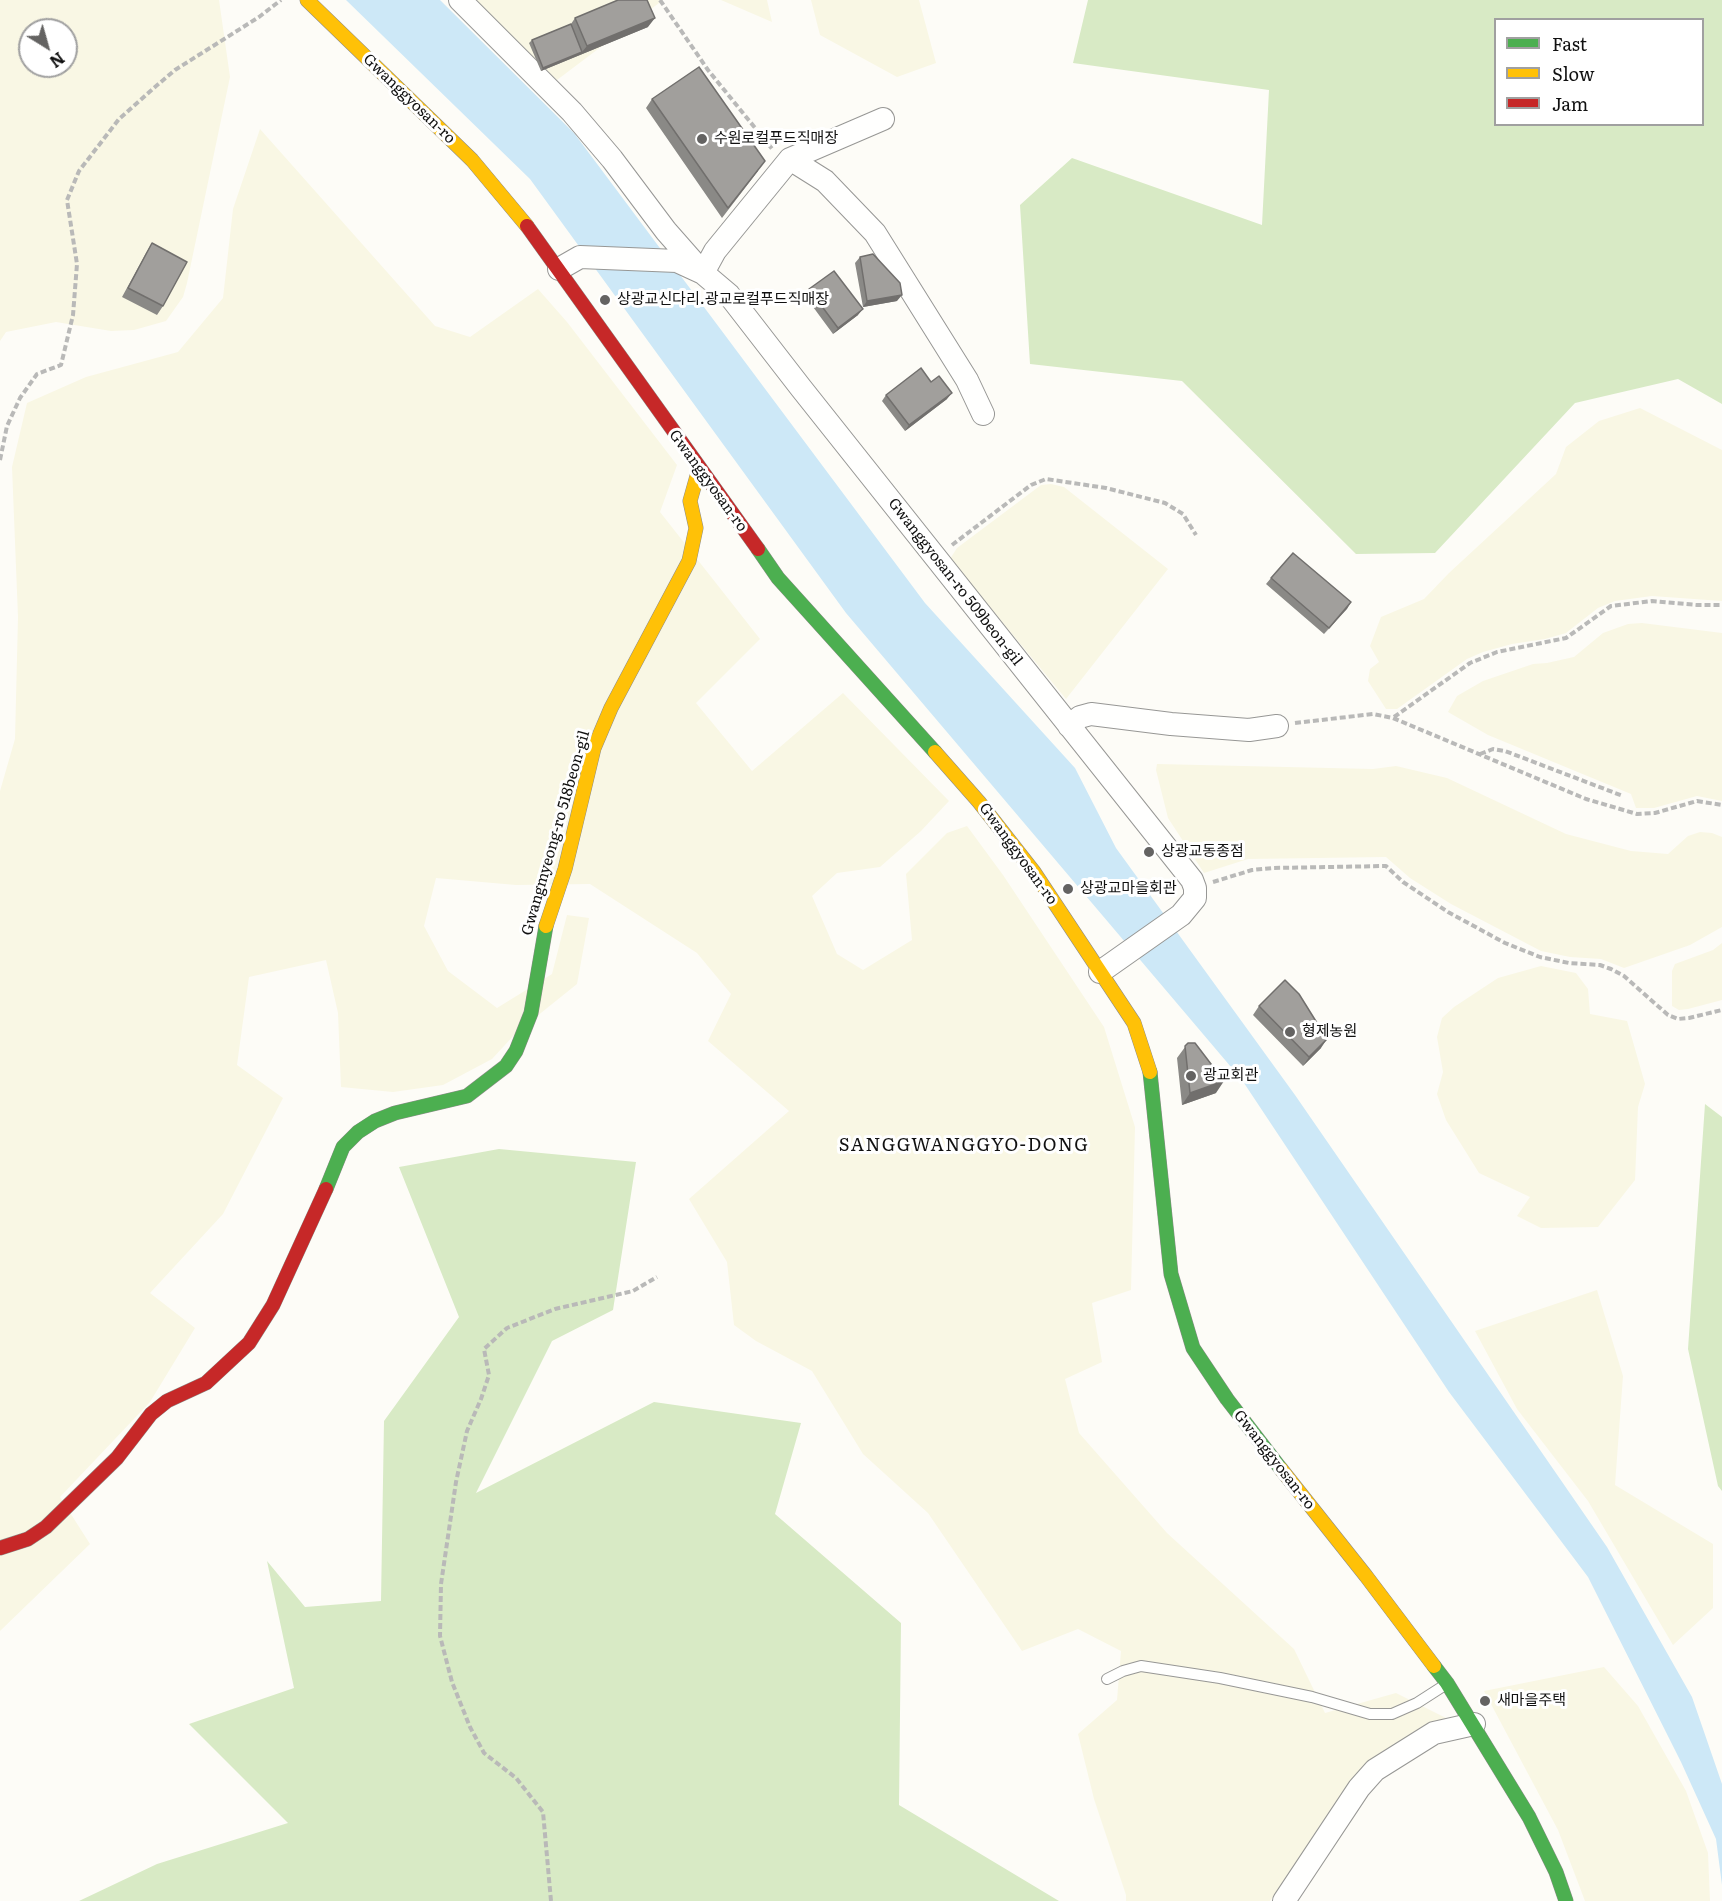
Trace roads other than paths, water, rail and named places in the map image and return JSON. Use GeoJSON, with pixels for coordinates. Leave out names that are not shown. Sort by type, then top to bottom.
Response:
{"type":"FeatureCollection","features":[{"type":"Feature","properties":{"kind":"street","name":"Gwanggyosan-ro"},"geometry":{"type":"LineString","coordinates":[[306,0],[472,160],[512,206],[778,578],[979,802],[1034,872],[1134,1023],[1151,1074],[1171,1274],[1193,1348],[1259,1443],[1366,1576],[1447,1683],[1474,1724],[1528,1817],[1556,1872],[1566,1901]]}},
{"type":"Feature","properties":{"kind":"street"},"geometry":{"type":"LineString","coordinates":[[460,0],[572,112],[612,159],[666,231],[704,273],[715,251],[789,160],[883,119]]}},
{"type":"Feature","properties":{"kind":"street"},"geometry":{"type":"LineString","coordinates":[[789,160],[825,181],[875,233],[967,380],[983,414]]}},
{"type":"Feature","properties":{"kind":"street","name":"Gwanggyosan-ro 509beon-gil"},"geometry":{"type":"LineString","coordinates":[[559,269],[580,257],[677,261],[704,273],[729,295],[1192,880],[1190,901],[1100,972]]}},
{"type":"Feature","properties":{"kind":"street","name":"Gwangmyeong-ro 518beon-gil"},"geometry":{"type":"LineString","coordinates":[[0,1548],[28,1539],[46,1527],[117,1458],[151,1414],[168,1401],[206,1383],[249,1342],[273,1305],[320,1207],[343,1147],[358,1132],[375,1121],[395,1113],[443,1104],[467,1096],[506,1066],[516,1051],[531,1013],[544,932],[565,869],[594,748],[611,708],[689,561],[696,528],[690,501],[699,469]]}},
{"type":"Feature","properties":{"kind":"street"},"geometry":{"type":"LineString","coordinates":[[1069,726],[1080,717],[1091,714],[1171,724],[1249,730],[1277,726]]}},
{"type":"Feature","properties":{"kind":"street"},"geometry":{"type":"LineString","coordinates":[[1284,1901],[1359,1788],[1376,1770],[1434,1732],[1474,1724]]}},
{"type":"Feature","properties":{"kind":"lane"},"geometry":{"type":"LineString","coordinates":[[1107,1679],[1123,1671],[1142,1666],[1220,1678],[1312,1697],[1370,1714],[1392,1714],[1417,1703],[1447,1683]]}},
{"type":"Feature","properties":{"kind":"water"},"geometry":{"type":"Polygon","coordinates":[[[346,0],[440,0],[574,133],[925,603],[1075,768],[1116,848],[1295,1095],[1607,1547],[1692,1697],[1722,1784],[1722,1885],[1716,1839],[1681,1762],[1588,1577],[1449,1392],[1242,1080],[846,613],[530,179],[346,0]]]}},
{"type":"Feature","properties":{"kind":"place","name":"수원로컬푸드직매장"},"geometry":{"type":"Point","coordinates":[702,139]}},
{"type":"Feature","properties":{"kind":"place","name":"상광교신다리.광교로컬푸드직매장"},"geometry":{"type":"Point","coordinates":[605,300]}},
{"type":"Feature","properties":{"kind":"place","name":"상광교동종점"},"geometry":{"type":"Point","coordinates":[1149,852]}},
{"type":"Feature","properties":{"kind":"place","name":"상광교마을회관"},"geometry":{"type":"Point","coordinates":[1068,889]}},
{"type":"Feature","properties":{"kind":"place","name":"형제농원"},"geometry":{"type":"Point","coordinates":[1290,1032]}},
{"type":"Feature","properties":{"kind":"place","name":"광교회관"},"geometry":{"type":"Point","coordinates":[1191,1076]}},
{"type":"Feature","properties":{"kind":"place","name":"새마을주택"},"geometry":{"type":"Point","coordinates":[1485,1701]}},
{"type":"Feature","properties":{"kind":"district","name":"SANGGWANGGYO-DONG"},"geometry":{"type":"Point","coordinates":[964,1146]}}]}
